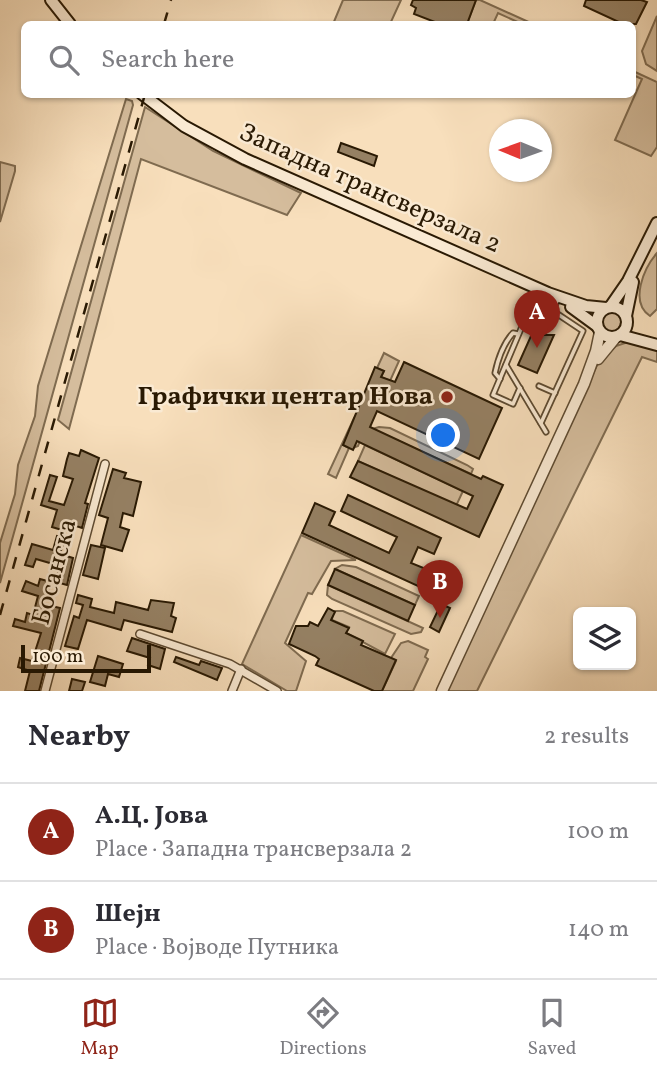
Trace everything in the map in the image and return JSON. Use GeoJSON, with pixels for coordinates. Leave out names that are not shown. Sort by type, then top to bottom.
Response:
{"type":"FeatureCollection","features":[{"type":"Feature","properties":{"kind":"main road"},"geometry":{"type":"LineString","coordinates":[[51,0],[68,21]]}},
{"type":"Feature","properties":{"kind":"main road","name":"Западна трансверзала 2"},"geometry":{"type":"LineString","coordinates":[[147,98],[184,126],[245,159],[553,298],[598,328]]}},
{"type":"Feature","properties":{"kind":"main road"},"geometry":{"type":"LineString","coordinates":[[618,336],[626,327],[628,297],[640,259],[657,223]]}},
{"type":"Feature","properties":{"kind":"main road"},"geometry":{"type":"LineString","coordinates":[[640,259],[608,308],[598,315],[598,328],[607,337],[618,336],[657,343]]}},
{"type":"Feature","properties":{"kind":"main road","name":"Западна трансверзала 2"},"geometry":{"type":"LineString","coordinates":[[553,298],[608,308]]}},
{"type":"Feature","properties":{"kind":"main road"},"geometry":{"type":"LineString","coordinates":[[608,308],[621,310],[626,318],[657,343]]}},
{"type":"Feature","properties":{"kind":"street"},"geometry":{"type":"LineString","coordinates":[[584,384],[598,328]]}},
{"type":"Feature","properties":{"kind":"street"},"geometry":{"type":"LineString","coordinates":[[443,691],[584,384],[605,348],[618,336]]}},
{"type":"Feature","properties":{"kind":"street","name":"Босанска"},"geometry":{"type":"LineString","coordinates":[[46,691],[105,464]]}},
{"type":"Feature","properties":{"kind":"street"},"geometry":{"type":"LineString","coordinates":[[140,634],[197,651],[241,669],[277,691]]}},
{"type":"Feature","properties":{"kind":"street"},"geometry":{"type":"LineString","coordinates":[[232,691],[241,669]]}},
{"type":"Feature","properties":{"kind":"lane"},"geometry":{"type":"LineString","coordinates":[[544,331],[552,313],[553,298]]}},
{"type":"Feature","properties":{"kind":"lane"},"geometry":{"type":"LineString","coordinates":[[520,388],[513,404],[493,396],[526,317],[552,313],[583,331],[541,423]]}},
{"type":"Feature","properties":{"kind":"lane"},"geometry":{"type":"LineString","coordinates":[[500,379],[495,373],[502,352],[509,336],[518,334]]}},
{"type":"Feature","properties":{"kind":"lane"},"geometry":{"type":"LineString","coordinates":[[506,365],[546,432]]}},
{"type":"Feature","properties":{"kind":"lane"},"geometry":{"type":"LineString","coordinates":[[539,386],[555,393]]}},
{"type":"Feature","properties":{"kind":"shaded area"},"geometry":{"type":"Polygon","coordinates":[[[343,0],[401,0],[391,21],[334,21],[343,0]]]}},
{"type":"Feature","properties":{"kind":"shaded area"},"geometry":{"type":"Polygon","coordinates":[[[476,0],[480,0],[526,21],[515,21],[498,13],[494,21],[468,21],[476,0]]]}},
{"type":"Feature","properties":{"kind":"shaded area"},"geometry":{"type":"Polygon","coordinates":[[[657,16],[657,71],[646,64],[642,51],[657,16]]]}},
{"type":"Feature","properties":{"kind":"shaded area"},"geometry":{"type":"Polygon","coordinates":[[[636,72],[657,82],[657,147],[651,156],[615,140],[634,98],[636,98],[642,79],[636,76],[636,72]]]}},
{"type":"Feature","properties":{"kind":"shaded area"},"geometry":{"type":"Polygon","coordinates":[[[126,99],[132,101],[133,105],[0,583],[0,543],[15,494],[18,465],[35,416],[38,386],[126,99]]]}},
{"type":"Feature","properties":{"kind":"shaded area"},"geometry":{"type":"Polygon","coordinates":[[[145,107],[213,151],[301,193],[287,215],[141,159],[69,429],[58,420],[145,107]]]}},
{"type":"Feature","properties":{"kind":"shaded area"},"geometry":{"type":"Polygon","coordinates":[[[0,162],[15,166],[15,171],[0,222],[0,162]]]}},
{"type":"Feature","properties":{"kind":"shaded area"},"geometry":{"type":"Polygon","coordinates":[[[657,253],[657,309],[650,316],[640,302],[641,285],[647,267],[657,253]]]}},
{"type":"Feature","properties":{"kind":"shaded area"},"geometry":{"type":"Polygon","coordinates":[[[611,312],[618,315],[621,322],[618,329],[611,332],[604,329],[601,322],[604,315],[611,312]]]}},
{"type":"Feature","properties":{"kind":"shaded area"},"geometry":{"type":"Polygon","coordinates":[[[628,342],[657,349],[657,362],[642,357],[477,691],[445,691],[598,363],[616,346],[628,342]]]}},
{"type":"Feature","properties":{"kind":"shaded area"},"geometry":{"type":"Polygon","coordinates":[[[384,353],[399,361],[390,381],[381,377],[384,371],[377,368],[384,353]]]}},
{"type":"Feature","properties":{"kind":"shaded area"},"geometry":{"type":"Polygon","coordinates":[[[354,418],[367,424],[358,446],[353,448],[354,420],[343,445],[349,448],[336,478],[328,474],[354,418]]]}},
{"type":"Feature","properties":{"kind":"shaded area"},"geometry":{"type":"Polygon","coordinates":[[[390,428],[467,465],[473,469],[471,474],[372,429],[390,428]]]}},
{"type":"Feature","properties":{"kind":"shaded area"},"geometry":{"type":"Polygon","coordinates":[[[365,445],[463,491],[456,506],[358,461],[365,445]]]}},
{"type":"Feature","properties":{"kind":"shaded area"},"geometry":{"type":"Polygon","coordinates":[[[301,535],[356,560],[331,561],[312,594],[308,593],[285,643],[306,661],[296,691],[287,691],[242,664],[301,535]]]}},
{"type":"Feature","properties":{"kind":"shaded area"},"geometry":{"type":"Polygon","coordinates":[[[342,565],[356,567],[419,596],[415,605],[335,569],[342,565]]]}},
{"type":"Feature","properties":{"kind":"shaded area"},"geometry":{"type":"Polygon","coordinates":[[[328,585],[423,628],[421,632],[411,634],[332,599],[327,595],[328,585]]]}},
{"type":"Feature","properties":{"kind":"shaded area"},"geometry":{"type":"Polygon","coordinates":[[[333,611],[343,611],[395,634],[385,654],[346,633],[349,627],[332,620],[333,611]]]}},
{"type":"Feature","properties":{"kind":"shaded area"},"geometry":{"type":"Polygon","coordinates":[[[408,641],[428,650],[425,657],[428,659],[413,691],[382,691],[396,661],[391,658],[401,643],[408,641]]]}},
{"type":"Feature","properties":{"kind":"building"},"geometry":{"type":"Polygon","coordinates":[[[413,0],[476,0],[468,21],[432,21],[414,14],[416,8],[411,5],[413,0]]]}},
{"type":"Feature","properties":{"kind":"building"},"geometry":{"type":"Polygon","coordinates":[[[586,0],[647,2],[636,24],[636,21],[616,21],[584,6],[586,0]]]}},
{"type":"Feature","properties":{"kind":"building"},"geometry":{"type":"Polygon","coordinates":[[[341,143],[377,156],[374,166],[338,152],[341,143]]]}},
{"type":"Feature","properties":{"kind":"building"},"geometry":{"type":"Polygon","coordinates":[[[535,327],[542,335],[554,335],[537,373],[518,365],[535,327]]]}},
{"type":"Feature","properties":{"kind":"building"},"geometry":{"type":"Polygon","coordinates":[[[404,362],[502,408],[479,459],[377,411],[370,427],[481,479],[483,476],[503,485],[479,537],[350,477],[358,461],[467,509],[473,496],[357,441],[353,450],[343,445],[375,367],[384,371],[381,377],[395,382],[404,362]]]}},
{"type":"Feature","properties":{"kind":"building"},"geometry":{"type":"Polygon","coordinates":[[[81,450],[99,458],[85,503],[88,504],[82,528],[67,523],[65,531],[52,527],[57,510],[41,505],[50,475],[57,477],[49,501],[64,505],[73,479],[63,476],[67,459],[69,453],[79,456],[81,450]]]}},
{"type":"Feature","properties":{"kind":"building"},"geometry":{"type":"Polygon","coordinates":[[[113,469],[126,473],[124,478],[141,482],[133,516],[123,513],[120,527],[129,530],[122,551],[101,545],[108,518],[99,515],[113,469]]]}},
{"type":"Feature","properties":{"kind":"building"},"geometry":{"type":"Polygon","coordinates":[[[348,495],[441,538],[434,554],[418,547],[411,563],[438,574],[441,567],[454,574],[452,578],[459,581],[453,595],[422,581],[420,587],[302,533],[315,503],[335,512],[329,525],[389,553],[397,537],[341,511],[348,495]]]}},
{"type":"Feature","properties":{"kind":"building"},"geometry":{"type":"Polygon","coordinates":[[[57,536],[65,538],[60,554],[73,558],[67,585],[56,582],[60,566],[36,559],[33,567],[25,565],[32,544],[53,550],[57,536]]]}},
{"type":"Feature","properties":{"kind":"building"},"geometry":{"type":"Polygon","coordinates":[[[91,545],[105,548],[98,579],[83,575],[91,545]]]}},
{"type":"Feature","properties":{"kind":"building"},"geometry":{"type":"Polygon","coordinates":[[[335,569],[415,605],[408,621],[328,585],[335,569]]]}},
{"type":"Feature","properties":{"kind":"building"},"geometry":{"type":"Polygon","coordinates":[[[40,579],[51,582],[43,604],[60,608],[39,691],[25,691],[30,671],[18,667],[20,658],[32,661],[41,633],[13,626],[15,619],[25,622],[27,613],[33,615],[38,596],[22,591],[26,581],[38,586],[40,579]]]}},
{"type":"Feature","properties":{"kind":"building"},"geometry":{"type":"Polygon","coordinates":[[[78,595],[92,599],[90,607],[114,613],[116,602],[148,610],[151,600],[174,603],[171,616],[176,618],[172,632],[124,620],[121,630],[87,620],[78,649],[65,646],[74,616],[79,618],[83,605],[76,603],[78,595]]]}},
{"type":"Feature","properties":{"kind":"building"},"geometry":{"type":"Polygon","coordinates":[[[441,604],[450,608],[439,632],[430,627],[441,604]]]}},
{"type":"Feature","properties":{"kind":"building"},"geometry":{"type":"Polygon","coordinates":[[[328,608],[335,612],[331,620],[349,628],[346,633],[363,641],[361,645],[396,660],[382,691],[374,691],[316,665],[319,659],[289,644],[296,626],[308,626],[310,622],[318,626],[328,608]]]}},
{"type":"Feature","properties":{"kind":"building"},"geometry":{"type":"Polygon","coordinates":[[[132,638],[165,649],[160,669],[148,665],[150,658],[127,651],[132,638]]]}},
{"type":"Feature","properties":{"kind":"building"},"geometry":{"type":"Polygon","coordinates":[[[98,656],[123,664],[119,677],[108,674],[105,686],[90,682],[98,656]]]}},
{"type":"Feature","properties":{"kind":"building"},"geometry":{"type":"Polygon","coordinates":[[[176,657],[199,665],[201,661],[222,668],[217,680],[174,662],[176,657]]]}},
{"type":"Feature","properties":{"kind":"building"},"geometry":{"type":"Polygon","coordinates":[[[72,679],[85,682],[82,691],[69,691],[72,679]]]}},
{"type":"Feature","properties":{"kind":"railway"},"geometry":{"type":"LineString","coordinates":[[165,21],[171,0]]}},
{"type":"Feature","properties":{"kind":"railway"},"geometry":{"type":"LineString","coordinates":[[0,615],[144,98]]}},
{"type":"Feature","properties":{"kind":"place","name":"А.Ц. Јова"},"geometry":{"type":"Point","coordinates":[537,348]}},
{"type":"Feature","properties":{"kind":"place","name":"Графички центар Нова"},"geometry":{"type":"Point","coordinates":[447,397]}},
{"type":"Feature","properties":{"kind":"place","name":"Шејн"},"geometry":{"type":"Point","coordinates":[440,618]}}]}
